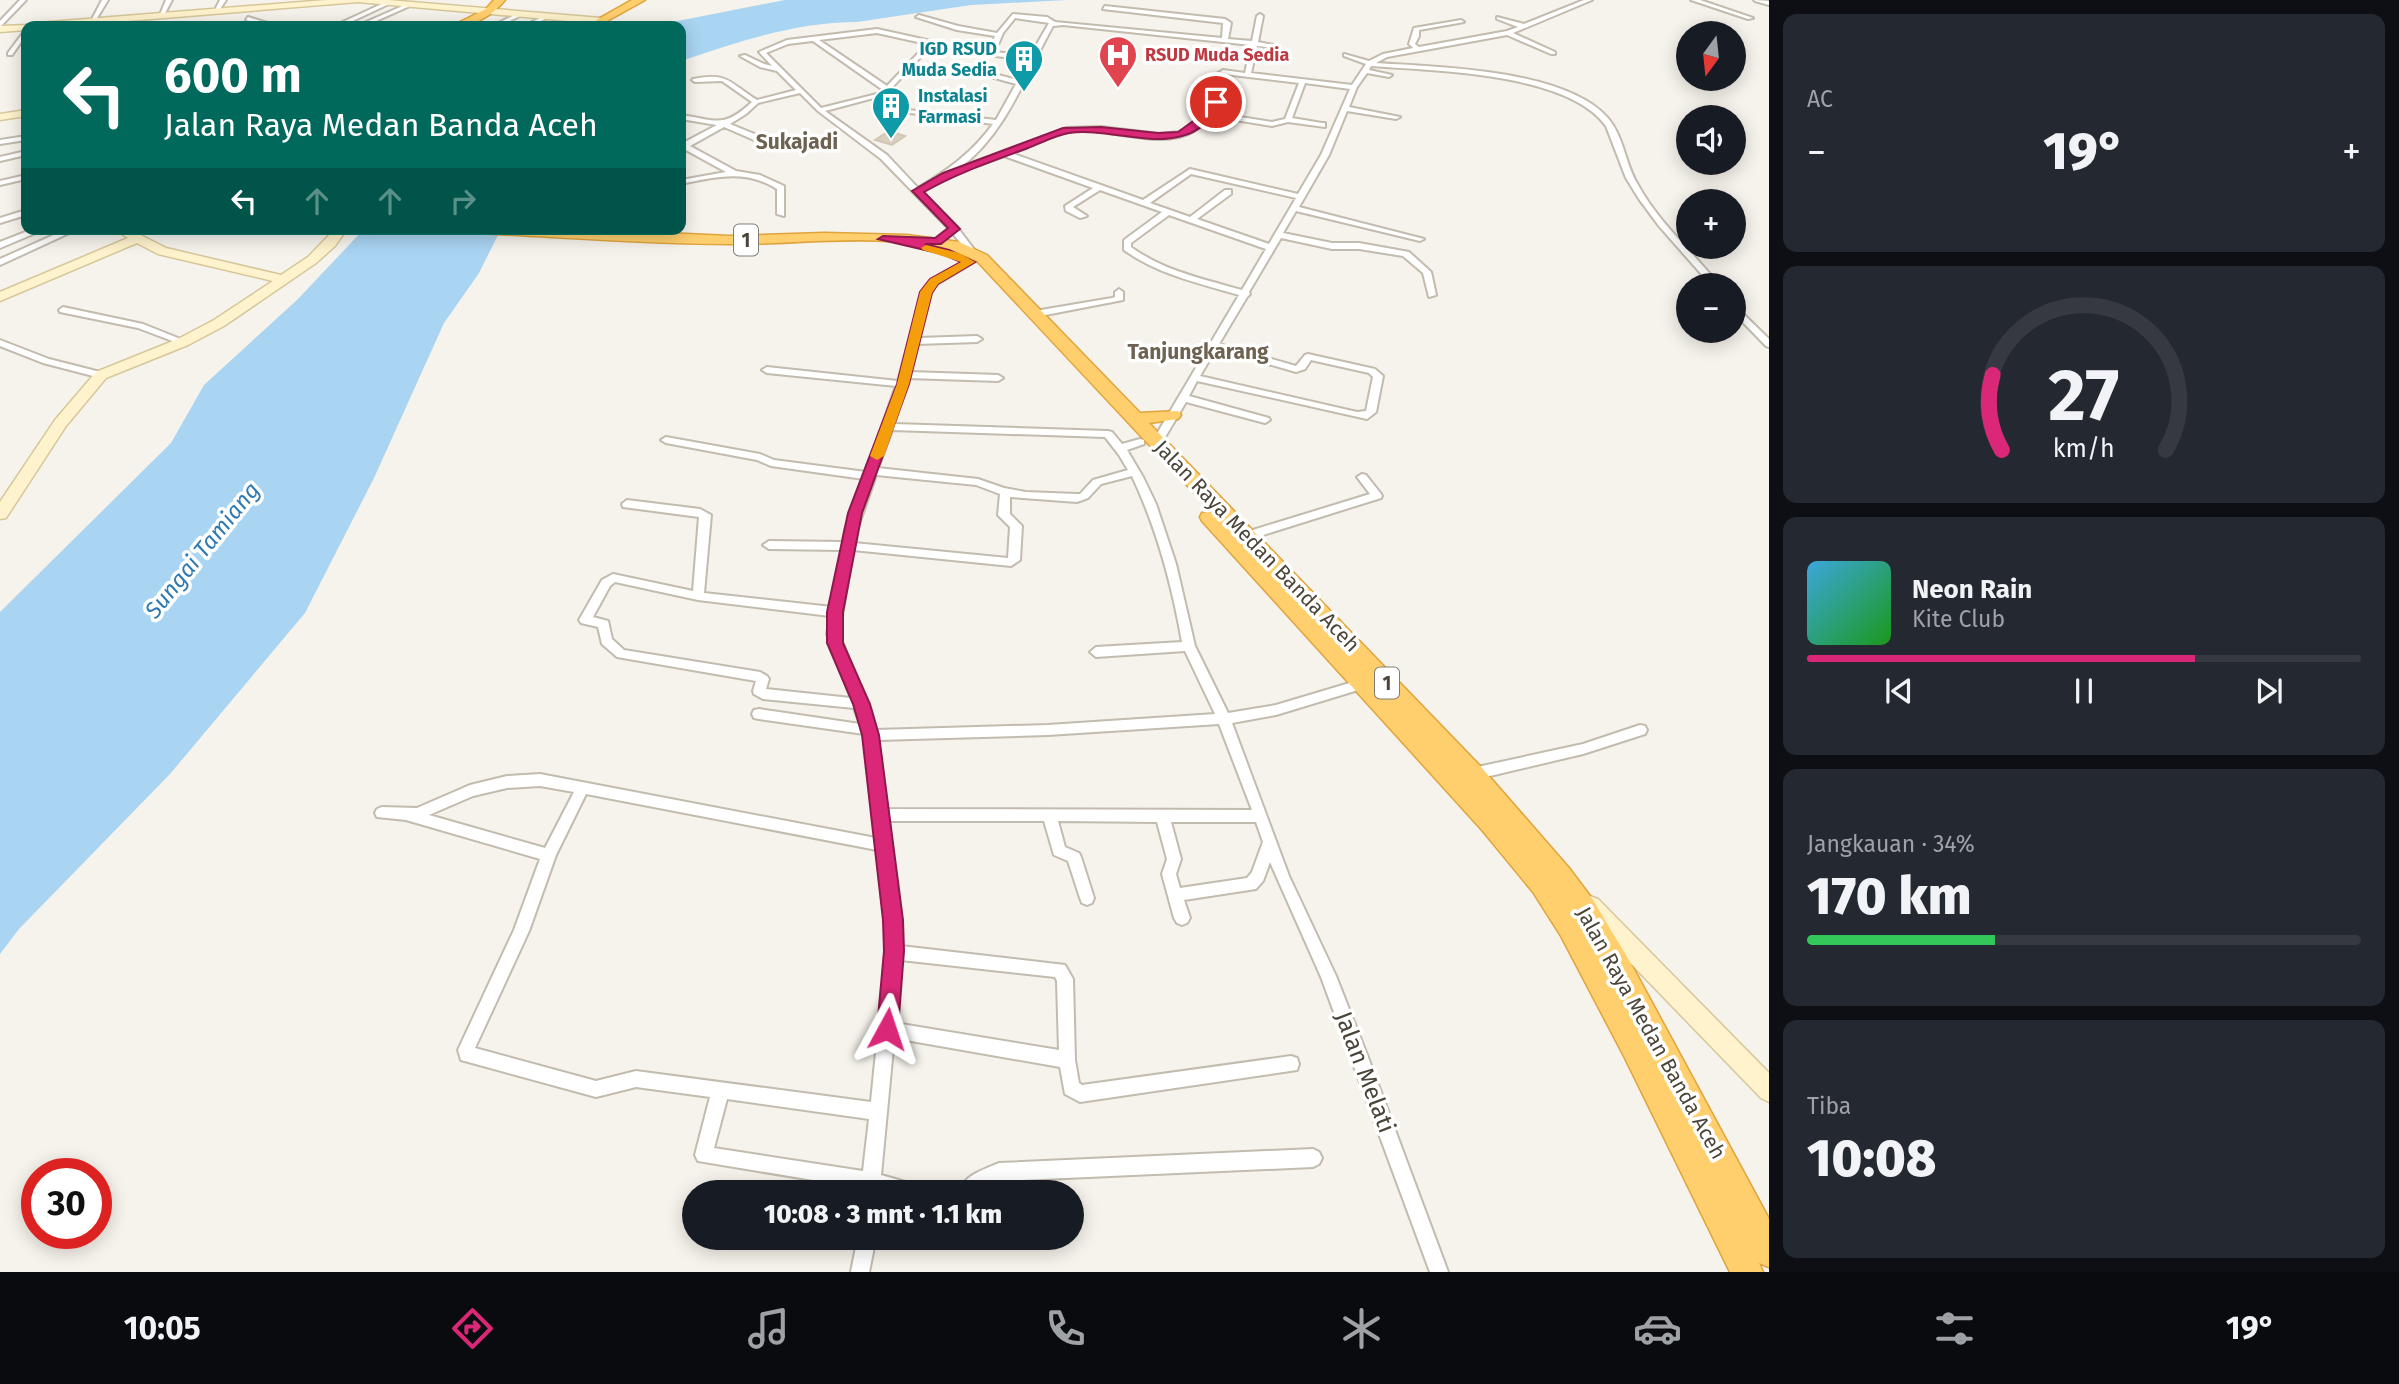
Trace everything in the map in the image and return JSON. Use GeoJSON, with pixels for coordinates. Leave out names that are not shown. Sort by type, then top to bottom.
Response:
{"type":"FeatureCollection","features":[{"type":"Feature","properties":{"kind":"highway"},"geometry":{"type":"LineString","coordinates":[[468,21],[491,11],[500,0]]}},
{"type":"Feature","properties":{"kind":"highway"},"geometry":{"type":"LineString","coordinates":[[602,21],[640,0]]}},
{"type":"Feature","properties":{"kind":"highway","name":"Jalan Raya Medan Banda Aceh"},"geometry":{"type":"LineString","coordinates":[[670,235],[729,240],[824,237],[883,239],[946,235],[971,257],[1000,290],[1136,419],[1139,444],[1247,536],[1473,774],[1560,876],[1584,908],[1621,971],[1769,1251]]}},
{"type":"Feature","properties":{"kind":"highway","name":"Jalan Raya Medan Banda Aceh"},"geometry":{"type":"LineString","coordinates":[[883,239],[971,257],[992,267],[1035,314],[1139,444],[1521,856],[1553,901],[1634,1046],[1747,1272]]}},
{"type":"Feature","properties":{"kind":"highway"},"geometry":{"type":"LineString","coordinates":[[1136,419],[1172,415]]}},
{"type":"Feature","properties":{"kind":"street"},"geometry":{"type":"LineString","coordinates":[[0,27],[23,0]]}},
{"type":"Feature","properties":{"kind":"street"},"geometry":{"type":"LineString","coordinates":[[93,21],[105,0]]}},
{"type":"Feature","properties":{"kind":"street"},"geometry":{"type":"LineString","coordinates":[[160,16],[169,0]]}},
{"type":"Feature","properties":{"kind":"street"},"geometry":{"type":"LineString","coordinates":[[216,11],[223,0]]}},
{"type":"Feature","properties":{"kind":"street"},"geometry":{"type":"LineString","coordinates":[[103,21],[216,11],[258,4],[358,0],[575,21]]}},
{"type":"Feature","properties":{"kind":"street"},"geometry":{"type":"LineString","coordinates":[[888,427],[999,432],[1101,432],[1139,444],[1172,415],[1247,293],[1325,155],[1354,87],[1368,66],[1385,55],[1507,33],[1590,0]]}},
{"type":"Feature","properties":{"kind":"street"},"geometry":{"type":"LineString","coordinates":[[1695,0],[1750,18]]}},
{"type":"Feature","properties":{"kind":"street"},"geometry":{"type":"LineString","coordinates":[[1707,0],[1724,1]]}},
{"type":"Feature","properties":{"kind":"street"},"geometry":{"type":"LineString","coordinates":[[1757,0],[1769,3]]}},
{"type":"Feature","properties":{"kind":"street"},"geometry":{"type":"LineString","coordinates":[[348,21],[388,3]]}},
{"type":"Feature","properties":{"kind":"street"},"geometry":{"type":"LineString","coordinates":[[247,21],[258,4]]}},
{"type":"Feature","properties":{"kind":"street"},"geometry":{"type":"LineString","coordinates":[[372,21],[409,5]]}},
{"type":"Feature","properties":{"kind":"street"},"geometry":{"type":"LineString","coordinates":[[1105,8],[1225,21],[1228,23],[1224,40]]}},
{"type":"Feature","properties":{"kind":"street"},"geometry":{"type":"LineString","coordinates":[[1143,32],[1150,13]]}},
{"type":"Feature","properties":{"kind":"street"},"geometry":{"type":"LineString","coordinates":[[506,21],[521,14]]}},
{"type":"Feature","properties":{"kind":"street"},"geometry":{"type":"LineString","coordinates":[[991,53],[999,35],[1014,16],[1047,19],[1051,24]]}},
{"type":"Feature","properties":{"kind":"street"},"geometry":{"type":"LineString","coordinates":[[1248,74],[1260,16]]}},
{"type":"Feature","properties":{"kind":"street"},"geometry":{"type":"LineString","coordinates":[[538,21],[546,17]]}},
{"type":"Feature","properties":{"kind":"street"},"geometry":{"type":"LineString","coordinates":[[919,17],[957,28],[999,35]]}},
{"type":"Feature","properties":{"kind":"street"},"geometry":{"type":"LineString","coordinates":[[1499,18],[1525,27]]}},
{"type":"Feature","properties":{"kind":"street"},"geometry":{"type":"LineString","coordinates":[[1418,49],[1412,44],[1416,29],[1461,22]]}},
{"type":"Feature","properties":{"kind":"street"},"geometry":{"type":"LineString","coordinates":[[1051,24],[1276,46]]}},
{"type":"Feature","properties":{"kind":"street"},"geometry":{"type":"LineString","coordinates":[[947,175],[976,150],[996,122],[1051,24]]}},
{"type":"Feature","properties":{"kind":"street"},"geometry":{"type":"LineString","coordinates":[[0,27],[21,29]]}},
{"type":"Feature","properties":{"kind":"street"},"geometry":{"type":"LineString","coordinates":[[946,235],[918,191],[884,157],[820,110],[763,55],[763,51],[787,42],[877,31],[930,44],[1031,58]]}},
{"type":"Feature","properties":{"kind":"street"},"geometry":{"type":"LineString","coordinates":[[1507,33],[1553,53]]}},
{"type":"Feature","properties":{"kind":"street"},"geometry":{"type":"LineString","coordinates":[[10,54],[21,37]]}},
{"type":"Feature","properties":{"kind":"street"},"geometry":{"type":"LineString","coordinates":[[814,40],[887,89]]}},
{"type":"Feature","properties":{"kind":"street"},"geometry":{"type":"LineString","coordinates":[[820,110],[881,94],[930,44]]}},
{"type":"Feature","properties":{"kind":"street"},"geometry":{"type":"LineString","coordinates":[[1346,55],[1389,75]]}},
{"type":"Feature","properties":{"kind":"street"},"geometry":{"type":"LineString","coordinates":[[743,56],[762,66],[778,69]]}},
{"type":"Feature","properties":{"kind":"street"},"geometry":{"type":"LineString","coordinates":[[980,66],[979,72],[1018,82]]}},
{"type":"Feature","properties":{"kind":"street"},"geometry":{"type":"LineString","coordinates":[[1368,66],[1502,77],[1550,89],[1590,107],[1609,127],[1625,167],[1643,201],[1705,273]]}},
{"type":"Feature","properties":{"kind":"street"},"geometry":{"type":"LineString","coordinates":[[918,191],[947,175],[1066,130],[1101,129],[1175,135],[1192,128],[1215,109],[1221,73],[1354,87]]}},
{"type":"Feature","properties":{"kind":"street"},"geometry":{"type":"LineString","coordinates":[[695,80],[727,80],[757,102]]}},
{"type":"Feature","properties":{"kind":"street"},"geometry":{"type":"LineString","coordinates":[[1288,120],[1303,81]]}},
{"type":"Feature","properties":{"kind":"street"},"geometry":{"type":"LineString","coordinates":[[686,145],[744,113],[757,102],[801,91]]}},
{"type":"Feature","properties":{"kind":"street"},"geometry":{"type":"LineString","coordinates":[[1346,109],[1396,117]]}},
{"type":"Feature","properties":{"kind":"street"},"geometry":{"type":"LineString","coordinates":[[910,111],[996,122]]}},
{"type":"Feature","properties":{"kind":"street"},"geometry":{"type":"LineString","coordinates":[[0,117],[21,114]]}},
{"type":"Feature","properties":{"kind":"street"},"geometry":{"type":"LineString","coordinates":[[1209,114],[1272,124],[1288,120],[1321,125]]}},
{"type":"Feature","properties":{"kind":"street"},"geometry":{"type":"LineString","coordinates":[[686,118],[724,124],[771,144]]}},
{"type":"Feature","properties":{"kind":"street"},"geometry":{"type":"LineString","coordinates":[[0,142],[21,139]]}},
{"type":"Feature","properties":{"kind":"street"},"geometry":{"type":"LineString","coordinates":[[686,149],[733,172]]}},
{"type":"Feature","properties":{"kind":"street"},"geometry":{"type":"LineString","coordinates":[[0,159],[21,154]]}},
{"type":"Feature","properties":{"kind":"street"},"geometry":{"type":"LineString","coordinates":[[1004,154],[1271,248]]}},
{"type":"Feature","properties":{"kind":"street"},"geometry":{"type":"LineString","coordinates":[[1144,203],[1190,171],[1301,197]]}},
{"type":"Feature","properties":{"kind":"street"},"geometry":{"type":"LineString","coordinates":[[686,182],[714,174],[751,174],[780,187],[783,192],[781,214]]}},
{"type":"Feature","properties":{"kind":"street"},"geometry":{"type":"LineString","coordinates":[[0,183],[21,178]]}},
{"type":"Feature","properties":{"kind":"street"},"geometry":{"type":"LineString","coordinates":[[1083,216],[1069,209],[1069,206],[1099,187]]}},
{"type":"Feature","properties":{"kind":"street"},"geometry":{"type":"LineString","coordinates":[[1191,220],[1228,192]]}},
{"type":"Feature","properties":{"kind":"street"},"geometry":{"type":"LineString","coordinates":[[1295,208],[1420,239]]}},
{"type":"Feature","properties":{"kind":"street"},"geometry":{"type":"LineString","coordinates":[[1167,212],[1127,242],[1127,248],[1147,261],[1169,270],[1247,293]]}},
{"type":"Feature","properties":{"kind":"street"},"geometry":{"type":"LineString","coordinates":[[0,221],[21,214]]}},
{"type":"Feature","properties":{"kind":"street"},"geometry":{"type":"LineString","coordinates":[[0,245],[26,235]]}},
{"type":"Feature","properties":{"kind":"street"},"geometry":{"type":"LineString","coordinates":[[0,262],[61,235]]}},
{"type":"Feature","properties":{"kind":"street"},"geometry":{"type":"LineString","coordinates":[[130,235],[176,256],[280,279]]}},
{"type":"Feature","properties":{"kind":"street"},"geometry":{"type":"LineString","coordinates":[[0,514],[60,423],[101,375],[183,342],[244,307],[324,250],[336,235]]}},
{"type":"Feature","properties":{"kind":"street"},"geometry":{"type":"LineString","coordinates":[[1279,235],[1332,246],[1359,246],[1406,254],[1425,269],[1432,295]]}},
{"type":"Feature","properties":{"kind":"street"},"geometry":{"type":"LineString","coordinates":[[0,297],[136,239]]}},
{"type":"Feature","properties":{"kind":"street"},"geometry":{"type":"LineString","coordinates":[[870,1180],[894,951],[893,920],[870,732],[835,643],[835,612],[855,513],[904,379],[928,288],[971,257]]}},
{"type":"Feature","properties":{"kind":"street"},"geometry":{"type":"LineString","coordinates":[[1035,314],[1118,299],[1121,296],[1119,292]]}},
{"type":"Feature","properties":{"kind":"street"},"geometry":{"type":"LineString","coordinates":[[63,310],[140,326],[183,342]]}},
{"type":"Feature","properties":{"kind":"street"},"geometry":{"type":"LineString","coordinates":[[1746,320],[1769,344]]}},
{"type":"Feature","properties":{"kind":"street"},"geometry":{"type":"LineString","coordinates":[[912,341],[976,339]]}},
{"type":"Feature","properties":{"kind":"street"},"geometry":{"type":"LineString","coordinates":[[0,342],[46,361],[101,375]]}},
{"type":"Feature","properties":{"kind":"street"},"geometry":{"type":"LineString","coordinates":[[1195,378],[1357,415],[1371,412],[1378,376],[1372,371],[1308,357],[1300,368],[1296,369],[1213,345]]}},
{"type":"Feature","properties":{"kind":"street"},"geometry":{"type":"LineString","coordinates":[[767,370],[904,379],[998,378]]}},
{"type":"Feature","properties":{"kind":"street"},"geometry":{"type":"LineString","coordinates":[[1183,398],[1265,420]]}},
{"type":"Feature","properties":{"kind":"street"},"geometry":{"type":"LineString","coordinates":[[666,440],[760,457],[771,463],[870,474],[974,481],[1005,494],[1080,498],[1097,482],[1134,472]]}},
{"type":"Feature","properties":{"kind":"street","name":"Jalan Melati"},"geometry":{"type":"LineString","coordinates":[[1139,444],[1134,472],[1159,532],[1181,598],[1189,646],[1224,719],[1282,876],[1328,976],[1438,1272]]}},
{"type":"Feature","properties":{"kind":"street"},"geometry":{"type":"LineString","coordinates":[[1247,536],[1377,496],[1378,493],[1362,477]]}},
{"type":"Feature","properties":{"kind":"street"},"geometry":{"type":"LineString","coordinates":[[769,545],[848,546],[1011,562],[1014,560],[1016,526],[1003,513],[1005,494]]}},
{"type":"Feature","properties":{"kind":"street"},"geometry":{"type":"LineString","coordinates":[[627,504],[700,513],[705,516],[698,596]]}},
{"type":"Feature","properties":{"kind":"street"},"geometry":{"type":"LineString","coordinates":[[835,612],[698,596],[611,578],[585,621],[604,624],[606,641],[621,654],[760,677],[763,679],[759,691],[762,694],[861,704]]}},
{"type":"Feature","properties":{"kind":"street"},"geometry":{"type":"LineString","coordinates":[[1096,652],[1189,646]]}},
{"type":"Feature","properties":{"kind":"street"},"geometry":{"type":"LineString","coordinates":[[759,713],[870,732],[1048,730],[1224,719],[1276,710],[1363,684]]}},
{"type":"Feature","properties":{"kind":"street"},"geometry":{"type":"LineString","coordinates":[[1473,774],[1583,748],[1640,730]]}},
{"type":"Feature","properties":{"kind":"street"},"geometry":{"type":"LineString","coordinates":[[411,816],[470,791],[507,782],[540,780],[883,845]]}},
{"type":"Feature","properties":{"kind":"street"},"geometry":{"type":"LineString","coordinates":[[583,788],[549,855],[521,932],[466,1050],[467,1054],[596,1089],[636,1079],[876,1111]]}},
{"type":"Feature","properties":{"kind":"street"},"geometry":{"type":"LineString","coordinates":[[382,813],[411,816],[549,855]]}},
{"type":"Feature","properties":{"kind":"street"},"geometry":{"type":"LineString","coordinates":[[880,815],[1261,816]]}},
{"type":"Feature","properties":{"kind":"street"},"geometry":{"type":"LineString","coordinates":[[1049,815],[1059,851],[1074,857],[1087,898]]}},
{"type":"Feature","properties":{"kind":"street"},"geometry":{"type":"LineString","coordinates":[[1162,815],[1174,859],[1169,874],[1182,918]]}},
{"type":"Feature","properties":{"kind":"street"},"geometry":{"type":"LineString","coordinates":[[1175,895],[1251,884],[1258,876],[1270,842]]}},
{"type":"Feature","properties":{"kind":"street"},"geometry":{"type":"LineString","coordinates":[[1560,876],[1769,1090]]}},
{"type":"Feature","properties":{"kind":"street"},"geometry":{"type":"LineString","coordinates":[[894,951],[1059,970],[1065,979],[1070,1088],[1080,1094],[1292,1064]]}},
{"type":"Feature","properties":{"kind":"street"},"geometry":{"type":"LineString","coordinates":[[887,1029],[1067,1060]]}},
{"type":"Feature","properties":{"kind":"street"},"geometry":{"type":"LineString","coordinates":[[721,1089],[704,1155],[838,1180]]}},
{"type":"Feature","properties":{"kind":"street"},"geometry":{"type":"LineString","coordinates":[[979,1180],[999,1171],[1313,1158]]}},
{"type":"Feature","properties":{"kind":"street"},"geometry":{"type":"LineString","coordinates":[[860,1272],[864,1250]]}},
{"type":"Feature","properties":{"kind":"water"},"geometry":{"type":"Polygon","coordinates":[[[785,0],[1066,0],[971,5],[857,22],[812,25],[745,40],[686,59],[686,21],[678,21],[785,0]]]}},
{"type":"Feature","properties":{"kind":"water","name":"Sungai Tamiang"},"geometry":{"type":"Polygon","coordinates":[[[358,235],[498,235],[479,273],[444,323],[374,478],[305,613],[170,774],[19,929],[0,954],[0,612],[171,443],[204,385],[298,299],[358,235]]]}},
{"type":"Feature","properties":{"kind":"building","name":"Instalasi Farmasi"},"geometry":{"type":"Polygon","coordinates":[[[889,131],[905,136],[892,145],[875,140],[889,131]]]}},
{"type":"Feature","properties":{"kind":"slow traffic"},"geometry":{"type":"LineString","coordinates":[[877,456],[903,384],[926,292],[931,284],[970,262],[956,255],[926,248]]}},
{"type":"Feature","properties":{"kind":"place","name":"RSUD Muda Sedia"},"geometry":{"type":"Point","coordinates":[1118,89]}},
{"type":"Feature","properties":{"kind":"place","name":"IGD RSUD Muda Sedia"},"geometry":{"type":"Point","coordinates":[1024,93]}},
{"type":"Feature","properties":{"kind":"place","name":"Instalasi Farmasi"},"geometry":{"type":"Point","coordinates":[891,140]}},
{"type":"Feature","properties":{"kind":"district","name":"Sukajadi"},"geometry":{"type":"Point","coordinates":[797,142]}},
{"type":"Feature","properties":{"kind":"district","name":"Tanjungkarang"},"geometry":{"type":"Point","coordinates":[1198,352]}},
{"type":"Feature","properties":{"kind":"route"},"geometry":{"type":"LineString","coordinates":[[887,1029],[894,951],[893,920],[871,735],[835,643],[835,612],[855,513],[903,384],[926,292],[931,284],[970,262],[946,252],[883,239],[937,242],[954,229],[918,191],[947,175],[1066,130],[1101,129],[1158,136],[1180,134],[1215,109],[1216,102]]}}]}
